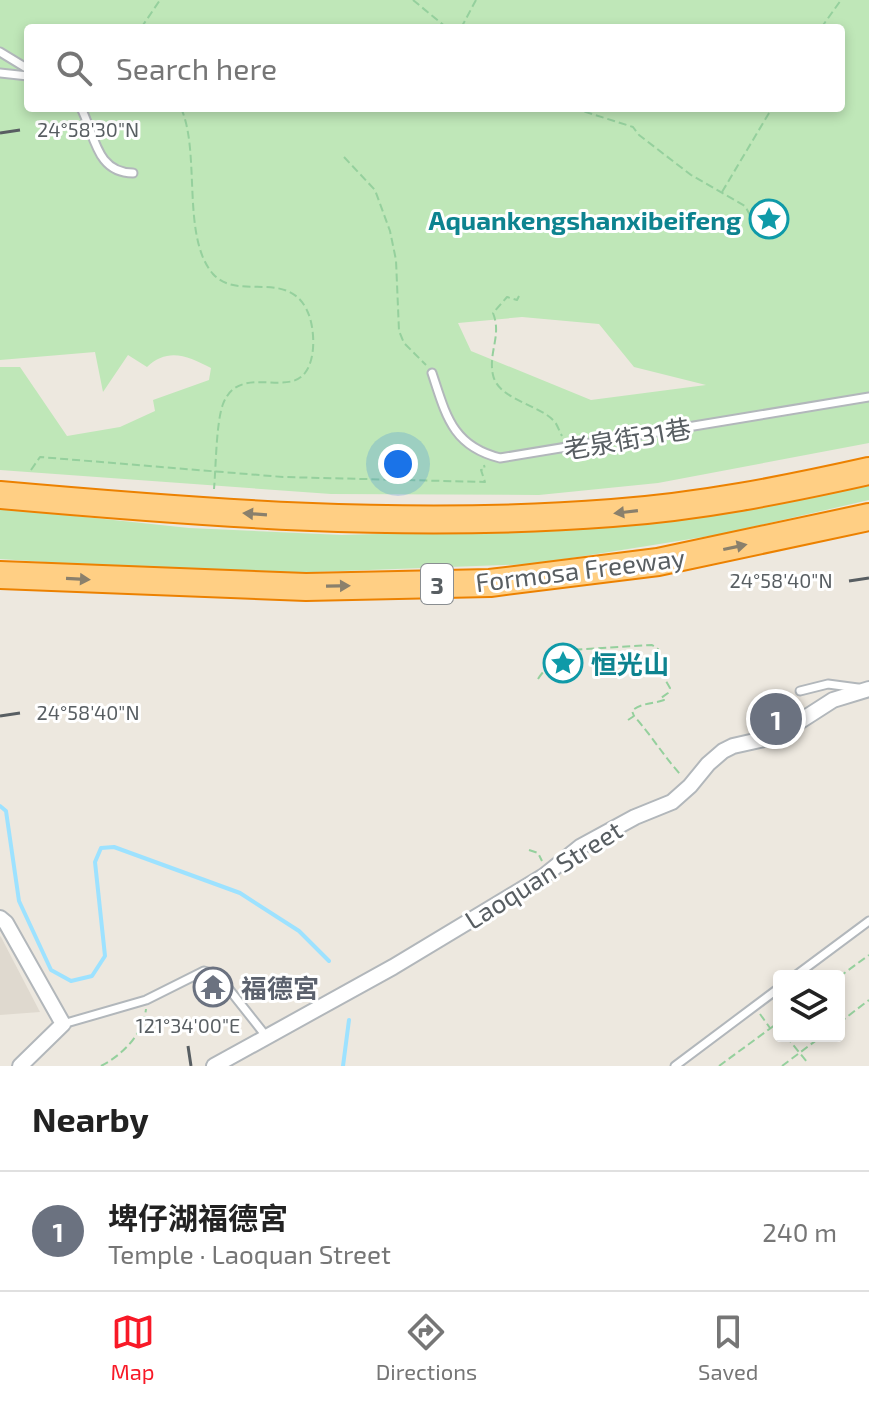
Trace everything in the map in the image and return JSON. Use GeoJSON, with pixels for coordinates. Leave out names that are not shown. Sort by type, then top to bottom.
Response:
{"type":"FeatureCollection","features":[{"type":"Feature","properties":{"kind":"highway","name":"Formosa Freeway"},"geometry":{"type":"LineString","coordinates":[[0,495],[351,520],[505,519],[613,513],[727,499],[869,471]]}},
{"type":"Feature","properties":{"kind":"highway","name":"Formosa Freeway"},"geometry":{"type":"LineString","coordinates":[[0,575],[306,587],[490,583],[658,562],[869,517]]}},
{"type":"Feature","properties":{"kind":"street","name":"Laoquan Street"},"geometry":{"type":"LineString","coordinates":[[214,1066],[393,967],[551,871],[580,847],[647,811],[672,802],[723,751],[777,736],[833,700],[868,689]]}},
{"type":"Feature","properties":{"kind":"street"},"geometry":{"type":"LineString","coordinates":[[0,918],[6,923],[63,1024],[20,1066]]}},
{"type":"Feature","properties":{"kind":"lane"},"geometry":{"type":"LineString","coordinates":[[0,52],[24,67]]}},
{"type":"Feature","properties":{"kind":"lane"},"geometry":{"type":"LineString","coordinates":[[0,73],[24,76]]}},
{"type":"Feature","properties":{"kind":"lane"},"geometry":{"type":"LineString","coordinates":[[83,112],[99,153],[108,166],[117,173],[133,173]]}},
{"type":"Feature","properties":{"kind":"lane"},"geometry":{"type":"LineString","coordinates":[[432,373],[445,413],[457,435],[482,454]]}},
{"type":"Feature","properties":{"kind":"lane","name":"老泉街31巷"},"geometry":{"type":"LineString","coordinates":[[482,454],[509,457],[869,397]]}},
{"type":"Feature","properties":{"kind":"lane"},"geometry":{"type":"LineString","coordinates":[[800,691],[828,684],[868,689]]}},
{"type":"Feature","properties":{"kind":"lane"},"geometry":{"type":"LineString","coordinates":[[803,970],[869,921]]}},
{"type":"Feature","properties":{"kind":"lane"},"geometry":{"type":"LineString","coordinates":[[63,1024],[146,1000],[204,971],[217,974],[266,1036]]}},
{"type":"Feature","properties":{"kind":"lane"},"geometry":{"type":"LineString","coordinates":[[675,1066],[773,993]]}},
{"type":"Feature","properties":{"kind":"path"},"geometry":{"type":"LineString","coordinates":[[144,24],[160,0]]}},
{"type":"Feature","properties":{"kind":"path"},"geometry":{"type":"LineString","coordinates":[[413,0],[442,24]]}},
{"type":"Feature","properties":{"kind":"path"},"geometry":{"type":"LineString","coordinates":[[463,24],[476,0]]}},
{"type":"Feature","properties":{"kind":"path"},"geometry":{"type":"LineString","coordinates":[[824,24],[841,0]]}},
{"type":"Feature","properties":{"kind":"path"},"geometry":{"type":"LineString","coordinates":[[182,112],[189,138],[197,236],[213,274],[226,283],[269,285],[287,290],[306,305],[313,329],[309,367],[301,378],[287,383],[255,381],[239,385],[229,394],[222,406],[214,489]]}},
{"type":"Feature","properties":{"kind":"path"},"geometry":{"type":"LineString","coordinates":[[586,112],[633,127],[680,167],[745,206],[751,217],[769,220]]}},
{"type":"Feature","properties":{"kind":"path"},"geometry":{"type":"LineString","coordinates":[[722,192],[770,112]]}},
{"type":"Feature","properties":{"kind":"path"},"geometry":{"type":"LineString","coordinates":[[344,157],[375,190],[390,231],[396,260],[399,331],[404,343],[432,373]]}},
{"type":"Feature","properties":{"kind":"path"},"geometry":{"type":"LineString","coordinates":[[518,298],[507,297],[493,313],[498,330],[492,355],[493,377],[500,387],[554,420],[559,433],[572,447]]}},
{"type":"Feature","properties":{"kind":"path"},"geometry":{"type":"LineString","coordinates":[[31,470],[40,457],[283,477],[485,482],[481,470],[485,469],[482,454]]}},
{"type":"Feature","properties":{"kind":"path"},"geometry":{"type":"LineString","coordinates":[[538,679],[546,666],[567,655],[570,650],[652,645],[658,649],[660,671],[670,688],[668,693],[661,698],[664,700],[638,705],[632,711],[679,774]]}},
{"type":"Feature","properties":{"kind":"path"},"geometry":{"type":"LineString","coordinates":[[775,728],[766,710],[800,691]]}},
{"type":"Feature","properties":{"kind":"path"},"geometry":{"type":"LineString","coordinates":[[628,720],[634,716]]}},
{"type":"Feature","properties":{"kind":"path"},"geometry":{"type":"LineString","coordinates":[[529,850],[538,853],[551,871]]}},
{"type":"Feature","properties":{"kind":"path"},"geometry":{"type":"LineString","coordinates":[[845,973],[869,955]]}},
{"type":"Feature","properties":{"kind":"path"},"geometry":{"type":"LineString","coordinates":[[101,1066],[121,1056],[144,1022],[146,1000]]}},
{"type":"Feature","properties":{"kind":"path"},"geometry":{"type":"LineString","coordinates":[[845,1018],[869,1000]]}},
{"type":"Feature","properties":{"kind":"path"},"geometry":{"type":"LineString","coordinates":[[755,1007],[770,1028]]}},
{"type":"Feature","properties":{"kind":"path"},"geometry":{"type":"LineString","coordinates":[[719,1066],[773,1026]]}},
{"type":"Feature","properties":{"kind":"path"},"geometry":{"type":"LineString","coordinates":[[791,1042],[807,1062]]}},
{"type":"Feature","properties":{"kind":"path"},"geometry":{"type":"LineString","coordinates":[[782,1066],[814,1042]]}},
{"type":"Feature","properties":{"kind":"shaded area"},"geometry":{"type":"Polygon","coordinates":[[[1,937],[40,1012],[0,1015],[1,937]]]}},
{"type":"Feature","properties":{"kind":"green space"},"geometry":{"type":"Polygon","coordinates":[[[0,0],[869,0],[869,443],[658,483],[539,495],[331,494],[0,470],[0,367],[20,367],[67,436],[120,427],[155,411],[153,400],[209,380],[211,368],[186,357],[170,355],[147,367],[128,355],[103,392],[95,352],[0,360],[0,0]],[[522,317],[458,323],[471,351],[591,400],[706,385],[634,367],[599,324],[522,317]]]}},
{"type":"Feature","properties":{"kind":"green space"},"geometry":{"type":"Polygon","coordinates":[[[869,480],[869,500],[722,534],[534,564],[287,573],[182,571],[0,559],[0,508],[189,528],[342,535],[587,528],[869,480]]]}},
{"type":"Feature","properties":{"kind":"waterway"},"geometry":{"type":"LineString","coordinates":[[0,806],[6,811],[19,901],[51,970],[71,981],[92,976],[105,956],[95,862],[101,848],[114,847],[240,893],[299,931],[329,961]]}},
{"type":"Feature","properties":{"kind":"waterway"},"geometry":{"type":"LineString","coordinates":[[343,1066],[349,1020]]}},
{"type":"Feature","properties":{"kind":"place","name":"Aquankengshanxibeifeng"},"geometry":{"type":"Point","coordinates":[769,219]}},
{"type":"Feature","properties":{"kind":"place","name":"恒光山"},"geometry":{"type":"Point","coordinates":[563,663]}},
{"type":"Feature","properties":{"kind":"place","name":"埤仔湖福德宮"},"geometry":{"type":"Point","coordinates":[776,719]}},
{"type":"Feature","properties":{"kind":"place","name":"福德宮"},"geometry":{"type":"Point","coordinates":[213,987]}}]}
